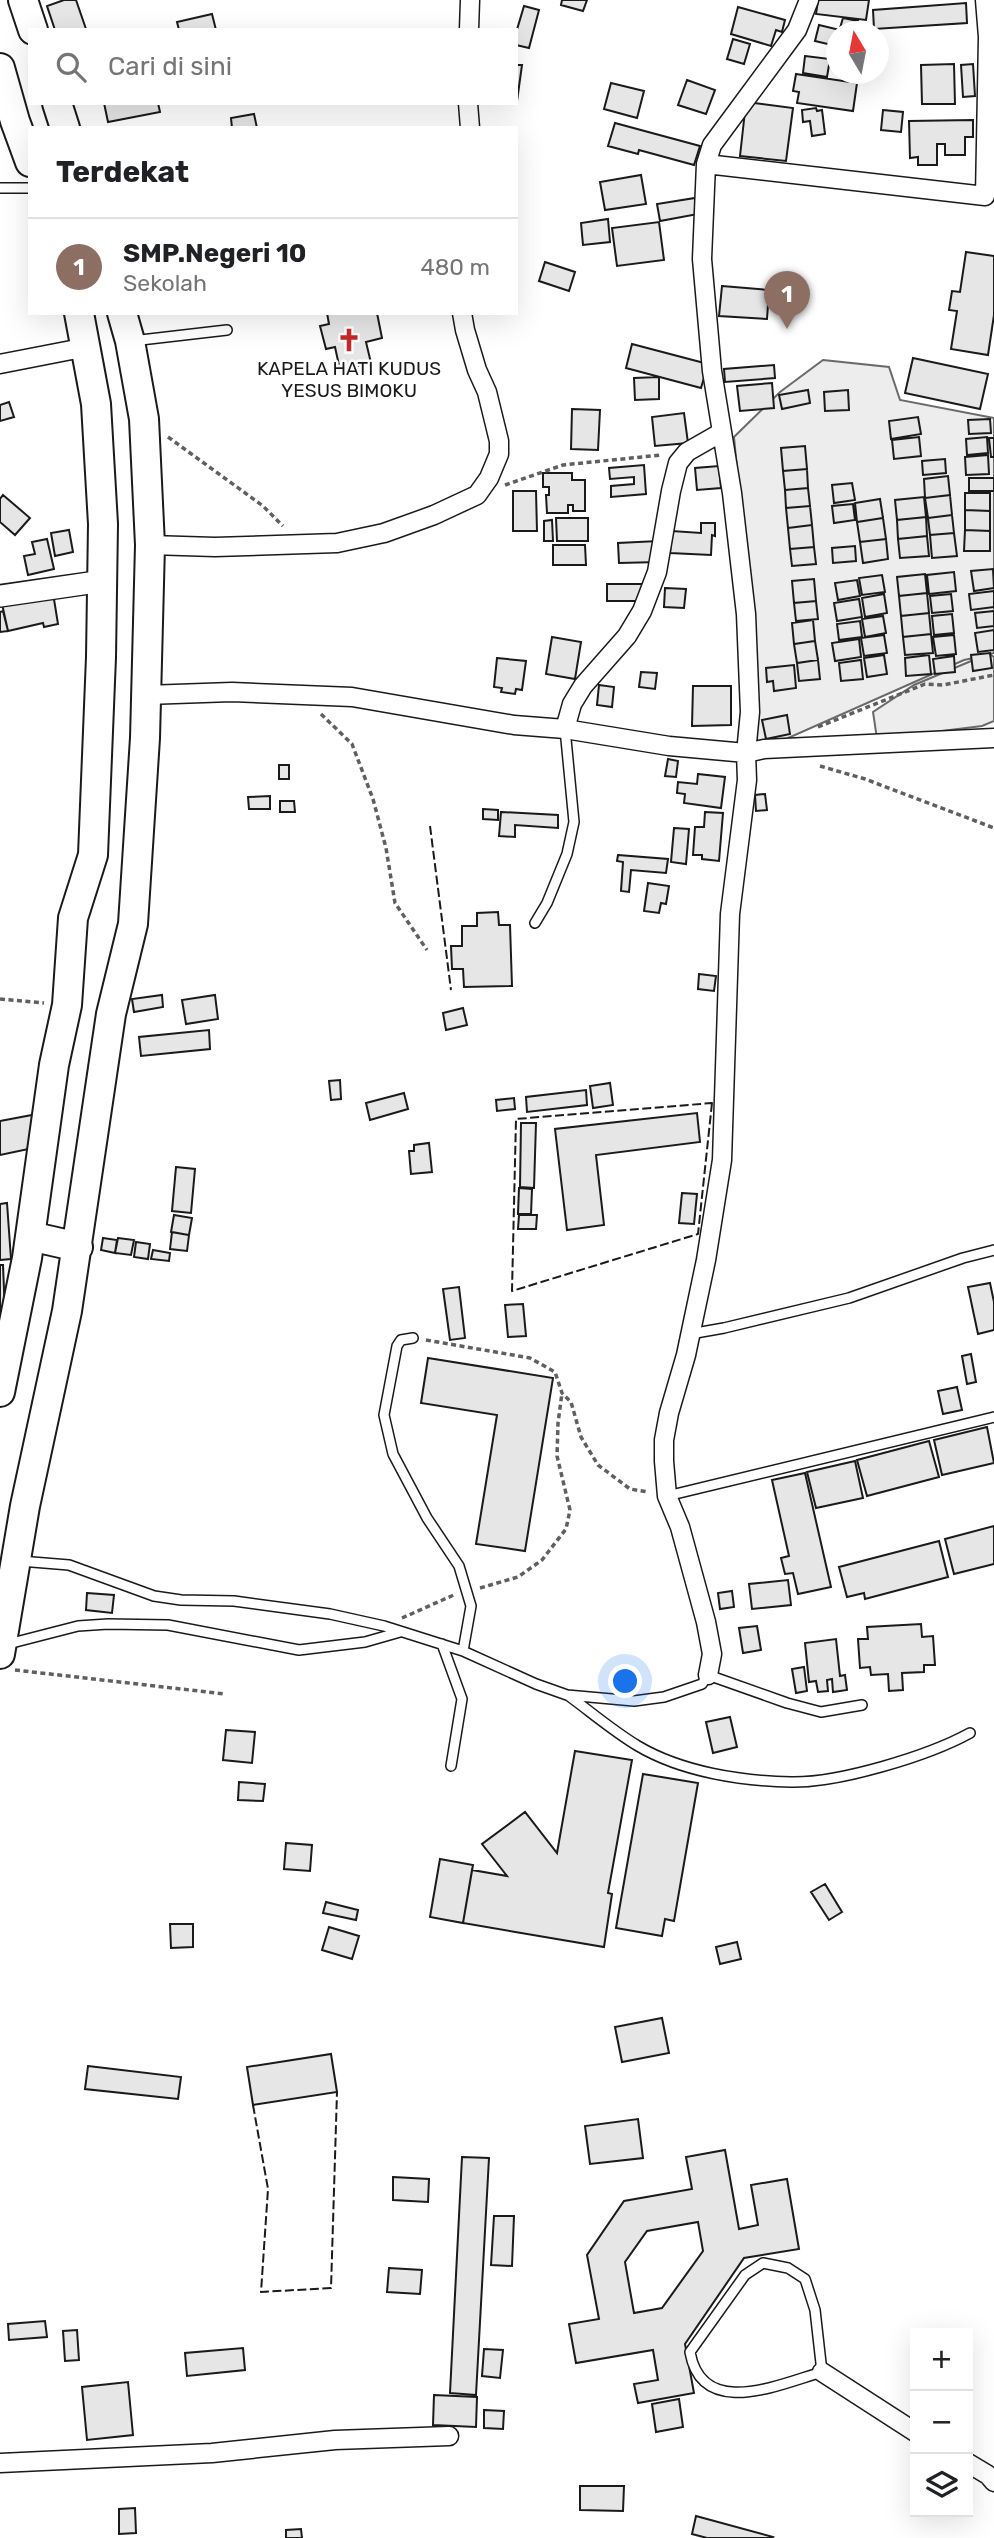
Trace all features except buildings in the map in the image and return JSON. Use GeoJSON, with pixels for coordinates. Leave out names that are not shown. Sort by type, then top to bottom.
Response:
{"type":"FeatureCollection","features":[{"type":"Feature","properties":{"kind":"highway"},"geometry":{"type":"LineString","coordinates":[[23,0],[32,28]]}},
{"type":"Feature","properties":{"kind":"highway"},"geometry":{"type":"LineString","coordinates":[[0,68],[11,123],[28,158]]}},
{"type":"Feature","properties":{"kind":"highway"},"geometry":{"type":"LineString","coordinates":[[58,105],[64,126]]}},
{"type":"Feature","properties":{"kind":"highway"},"geometry":{"type":"LineString","coordinates":[[0,1392],[5,1343],[30,1237],[54,1065],[67,1005],[73,918],[93,855],[103,524],[96,404],[79,315]]}},
{"type":"Feature","properties":{"kind":"highway"},"geometry":{"type":"LineString","coordinates":[[5,1657],[15,1561],[67,1311],[111,1014],[133,924],[146,695],[150,545],[144,419],[123,315]]}},
{"type":"Feature","properties":{"kind":"highway"},"geometry":{"type":"LineString","coordinates":[[30,1237],[78,1247]]}},
{"type":"Feature","properties":{"kind":"street"},"geometry":{"type":"LineString","coordinates":[[469,28],[470,0]]}},
{"type":"Feature","properties":{"kind":"street"},"geometry":{"type":"LineString","coordinates":[[708,1675],[712,1654],[680,1527],[667,1496],[664,1440],[706,1260],[722,1160],[730,914],[747,780],[746,753],[750,712],[746,614],[712,370],[702,259],[706,164],[712,145],[796,30],[809,0]]}},
{"type":"Feature","properties":{"kind":"street"},"geometry":{"type":"LineString","coordinates":[[706,164],[989,196],[991,37],[985,0]]}},
{"type":"Feature","properties":{"kind":"street"},"geometry":{"type":"LineString","coordinates":[[468,105],[470,126]]}},
{"type":"Feature","properties":{"kind":"street"},"geometry":{"type":"LineString","coordinates":[[150,545],[215,547],[299,542],[337,543],[384,533],[434,515],[477,495],[489,478],[499,454],[499,441],[487,392],[477,370],[462,315]]}},
{"type":"Feature","properties":{"kind":"street"},"geometry":{"type":"LineString","coordinates":[[0,364],[87,347]]}},
{"type":"Feature","properties":{"kind":"street"},"geometry":{"type":"LineString","coordinates":[[565,729],[572,704],[583,685],[627,636],[642,611],[657,572],[678,463],[687,452],[722,432]]}},
{"type":"Feature","properties":{"kind":"street"},"geometry":{"type":"LineString","coordinates":[[0,596],[103,581]]}},
{"type":"Feature","properties":{"kind":"street"},"geometry":{"type":"LineString","coordinates":[[146,695],[232,692],[352,697],[514,725],[565,729],[669,746],[746,753],[764,749],[994,738]]}},
{"type":"Feature","properties":{"kind":"street"},"geometry":{"type":"LineString","coordinates":[[822,2372],[910,2429]]}},
{"type":"Feature","properties":{"kind":"street"},"geometry":{"type":"LineString","coordinates":[[0,2463],[212,2454],[335,2440],[449,2436]]}},
{"type":"Feature","properties":{"kind":"street"},"geometry":{"type":"LineString","coordinates":[[973,2466],[994,2482]]}},
{"type":"Feature","properties":{"kind":"lane"},"geometry":{"type":"LineString","coordinates":[[0,188],[28,188]]}},
{"type":"Feature","properties":{"kind":"lane"},"geometry":{"type":"LineString","coordinates":[[130,341],[227,330]]}},
{"type":"Feature","properties":{"kind":"lane"},"geometry":{"type":"LineString","coordinates":[[535,923],[547,903],[567,854],[575,822],[565,729]]}},
{"type":"Feature","properties":{"kind":"lane"},"geometry":{"type":"LineString","coordinates":[[690,1334],[849,1298],[963,1258],[994,1250]]}},
{"type":"Feature","properties":{"kind":"lane"},"geometry":{"type":"LineString","coordinates":[[413,1338],[401,1340],[397,1346],[384,1415],[393,1454],[427,1518],[458,1566],[471,1606],[463,1651]]}},
{"type":"Feature","properties":{"kind":"lane"},"geometry":{"type":"LineString","coordinates":[[667,1496],[994,1417]]}},
{"type":"Feature","properties":{"kind":"lane"},"geometry":{"type":"LineString","coordinates":[[15,1561],[69,1565],[153,1596],[181,1600],[234,1601],[330,1614],[384,1626],[463,1651],[567,1695],[634,1701],[664,1697],[702,1684],[708,1675],[821,1712],[862,1705]]}},
{"type":"Feature","properties":{"kind":"lane"},"geometry":{"type":"LineString","coordinates":[[5,1657],[78,1626],[88,1625],[168,1626],[299,1650],[365,1642],[401,1631]]}},
{"type":"Feature","properties":{"kind":"lane"},"geometry":{"type":"LineString","coordinates":[[442,1644],[462,1699],[451,1766]]}},
{"type":"Feature","properties":{"kind":"lane"},"geometry":{"type":"LineString","coordinates":[[567,1695],[638,1746],[672,1761],[727,1775],[793,1782],[849,1775],[886,1765],[953,1742],[970,1733]]}},
{"type":"Feature","properties":{"kind":"lane"},"geometry":{"type":"LineString","coordinates":[[763,2263],[775,2264],[805,2278],[815,2311],[822,2372],[746,2393],[730,2392],[707,2384],[696,2372],[690,2352],[745,2275],[763,2263]]}},
{"type":"Feature","properties":{"kind":"path"},"geometry":{"type":"LineString","coordinates":[[144,419],[263,506],[299,542]]}},
{"type":"Feature","properties":{"kind":"path"},"geometry":{"type":"LineString","coordinates":[[477,495],[563,465],[687,452]]}},
{"type":"Feature","properties":{"kind":"path"},"geometry":{"type":"LineString","coordinates":[[813,729],[925,684],[943,685],[994,675]]}},
{"type":"Feature","properties":{"kind":"path"},"geometry":{"type":"LineString","coordinates":[[299,693],[352,744],[373,799],[386,848],[395,903],[426,950]]}},
{"type":"Feature","properties":{"kind":"path"},"geometry":{"type":"LineString","coordinates":[[814,764],[865,779],[994,828]]}},
{"type":"Feature","properties":{"kind":"path"},"geometry":{"type":"LineString","coordinates":[[0,999],[67,1005]]}},
{"type":"Feature","properties":{"kind":"path"},"geometry":{"type":"LineString","coordinates":[[384,1626],[466,1590],[493,1586],[518,1577],[542,1560],[566,1529],[570,1510],[557,1456],[562,1393],[555,1372],[530,1358],[413,1338]]}},
{"type":"Feature","properties":{"kind":"path"},"geometry":{"type":"LineString","coordinates":[[562,1393],[571,1402],[581,1437],[598,1465],[630,1489],[667,1496]]}},
{"type":"Feature","properties":{"kind":"path"},"geometry":{"type":"LineString","coordinates":[[5,1657],[225,1695]]}},
{"type":"Feature","properties":{"kind":"shaded area"},"geometry":{"type":"Polygon","coordinates":[[[823,360],[889,367],[900,400],[994,418],[994,653],[989,654],[994,657],[994,721],[982,726],[877,739],[873,712],[914,685],[983,656],[964,660],[768,747],[751,748],[744,543],[734,437],[780,392],[823,360]]]}},
{"type":"Feature","properties":{"kind":"fence"},"geometry":{"type":"LineString","coordinates":[[430,826],[451,990]]}},
{"type":"Feature","properties":{"kind":"fence"},"geometry":{"type":"LineString","coordinates":[[712,1103],[698,1234],[512,1291],[516,1119],[712,1103]]}},
{"type":"Feature","properties":{"kind":"fence"},"geometry":{"type":"LineString","coordinates":[[253,2105],[268,2189],[261,2292],[331,2288],[337,2092]]}},
{"type":"Feature","properties":{"kind":"place","name":"SMP.Negeri 10"},"geometry":{"type":"Point","coordinates":[787,329]}},
{"type":"Feature","properties":{"kind":"place","name":"KAPELA HATI KUDUS YESUS BIMOKU"},"geometry":{"type":"Point","coordinates":[349,340]}}]}
